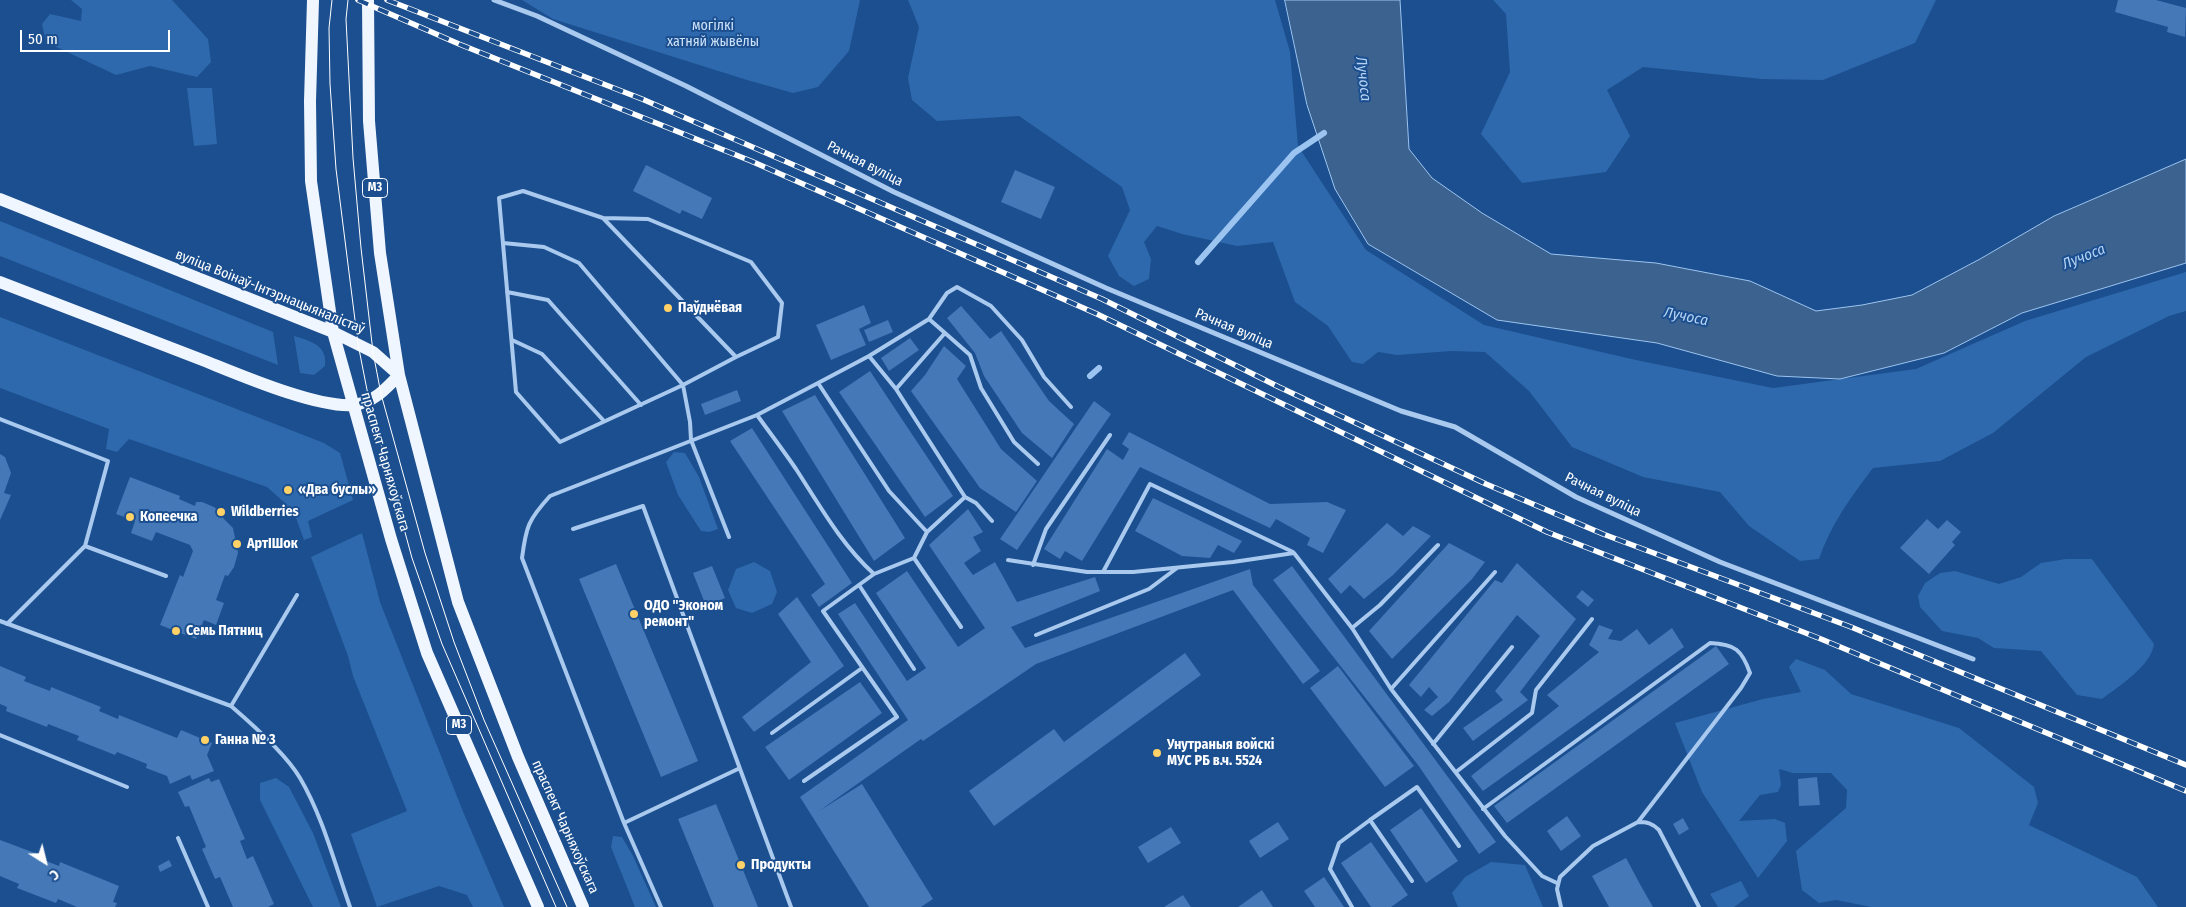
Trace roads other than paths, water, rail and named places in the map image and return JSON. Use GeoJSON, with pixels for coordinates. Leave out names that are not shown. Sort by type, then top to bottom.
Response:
{"type":"FeatureCollection","features":[{"type":"Feature","properties":{"kind":"main road","name":"праспект Чарняхоўскага"},"geometry":{"type":"LineString","coordinates":[[313,0],[310,101],[311,181],[333,332],[427,653],[538,907]]}},
{"type":"Feature","properties":{"kind":"main road","name":"праспект Чарняхоўскага"},"geometry":{"type":"LineString","coordinates":[[368,0],[369,121],[379,234],[399,375],[458,602],[518,757],[583,907]]}},
{"type":"Feature","properties":{"kind":"main road","name":"вуліца Воінаў-Інтэрнацыяналістаў"},"geometry":{"type":"LineString","coordinates":[[0,199],[333,332],[373,352],[399,375]]}},
{"type":"Feature","properties":{"kind":"main road"},"geometry":{"type":"LineString","coordinates":[[0,282],[255,380],[338,405],[354,405],[381,394],[399,375]]}},
{"type":"Feature","properties":{"kind":"street","name":"Рачная вуліца"},"geometry":{"type":"LineString","coordinates":[[494,0],[537,16],[686,86],[894,192],[1106,288],[1401,411],[1455,427],[1576,497],[1720,562],[1973,659]]}},
{"type":"Feature","properties":{"kind":"lane"},"geometry":{"type":"LineString","coordinates":[[523,191],[602,218],[648,219],[751,262],[782,303],[778,337],[683,385],[560,442],[516,392],[503,243],[499,198],[523,191]]}},
{"type":"Feature","properties":{"kind":"lane"},"geometry":{"type":"LineString","coordinates":[[602,218],[736,357]]}},
{"type":"Feature","properties":{"kind":"lane"},"geometry":{"type":"LineString","coordinates":[[503,243],[544,247],[579,263],[683,385],[690,422],[691,440],[729,537]]}},
{"type":"Feature","properties":{"kind":"lane"},"geometry":{"type":"LineString","coordinates":[[661,907],[624,823],[522,558],[526,531],[533,515],[550,496],[757,415],[869,356],[929,319],[947,293],[957,287],[991,306],[1022,340],[1044,377],[1071,407]]}},
{"type":"Feature","properties":{"kind":"lane"},"geometry":{"type":"LineString","coordinates":[[507,292],[548,300],[641,404]]}},
{"type":"Feature","properties":{"kind":"lane"},"geometry":{"type":"LineString","coordinates":[[929,319],[970,355],[980,388],[1014,442],[1038,464]]}},
{"type":"Feature","properties":{"kind":"lane"},"geometry":{"type":"LineString","coordinates":[[896,389],[945,333]]}},
{"type":"Feature","properties":{"kind":"lane"},"geometry":{"type":"LineString","coordinates":[[511,340],[542,354],[604,421]]}},
{"type":"Feature","properties":{"kind":"lane"},"geometry":{"type":"LineString","coordinates":[[869,356],[896,389],[965,497],[976,503],[992,520]]}},
{"type":"Feature","properties":{"kind":"lane"},"geometry":{"type":"LineString","coordinates":[[818,383],[889,491],[927,532]]}},
{"type":"Feature","properties":{"kind":"lane"},"geometry":{"type":"LineString","coordinates":[[757,415],[795,467],[836,531],[874,574]]}},
{"type":"Feature","properties":{"kind":"lane"},"geometry":{"type":"LineString","coordinates":[[0,419],[108,461],[85,546],[8,624]]}},
{"type":"Feature","properties":{"kind":"lane"},"geometry":{"type":"LineString","coordinates":[[1033,565],[1046,529],[1110,435]]}},
{"type":"Feature","properties":{"kind":"lane"},"geometry":{"type":"LineString","coordinates":[[1103,572],[1150,484],[1294,552],[1352,628],[1391,689],[1505,836],[1542,876],[1557,882]]}},
{"type":"Feature","properties":{"kind":"lane"},"geometry":{"type":"LineString","coordinates":[[804,781],[896,717],[822,611],[874,574],[914,558],[927,532],[965,497]]}},
{"type":"Feature","properties":{"kind":"lane"},"geometry":{"type":"LineString","coordinates":[[574,529],[643,506],[738,769],[791,907]]}},
{"type":"Feature","properties":{"kind":"lane"},"geometry":{"type":"LineString","coordinates":[[1352,628],[1380,605],[1438,545]]}},
{"type":"Feature","properties":{"kind":"lane"},"geometry":{"type":"LineString","coordinates":[[85,546],[166,576]]}},
{"type":"Feature","properties":{"kind":"lane"},"geometry":{"type":"LineString","coordinates":[[1008,560],[1087,572],[1133,572],[1233,562],[1294,552]]}},
{"type":"Feature","properties":{"kind":"lane"},"geometry":{"type":"LineString","coordinates":[[914,558],[961,627]]}},
{"type":"Feature","properties":{"kind":"lane"},"geometry":{"type":"LineString","coordinates":[[1036,636],[1149,589],[1179,567]]}},
{"type":"Feature","properties":{"kind":"lane"},"geometry":{"type":"LineString","coordinates":[[1391,689],[1495,572]]}},
{"type":"Feature","properties":{"kind":"lane"},"geometry":{"type":"LineString","coordinates":[[859,585],[914,669]]}},
{"type":"Feature","properties":{"kind":"lane"},"geometry":{"type":"LineString","coordinates":[[231,706],[297,596]]}},
{"type":"Feature","properties":{"kind":"lane"},"geometry":{"type":"LineString","coordinates":[[1456,772],[1532,712],[1536,690],[1592,619]]}},
{"type":"Feature","properties":{"kind":"lane"},"geometry":{"type":"LineString","coordinates":[[0,620],[231,706],[258,728],[299,777],[316,813],[350,907]]}},
{"type":"Feature","properties":{"kind":"lane"},"geometry":{"type":"LineString","coordinates":[[1484,809],[1710,643],[1728,644],[1744,657],[1750,673],[1741,688],[1638,822],[1593,846],[1557,882]]}},
{"type":"Feature","properties":{"kind":"lane"},"geometry":{"type":"LineString","coordinates":[[1433,744],[1512,647]]}},
{"type":"Feature","properties":{"kind":"lane"},"geometry":{"type":"LineString","coordinates":[[772,733],[862,668]]}},
{"type":"Feature","properties":{"kind":"lane"},"geometry":{"type":"LineString","coordinates":[[0,735],[127,787]]}},
{"type":"Feature","properties":{"kind":"lane"},"geometry":{"type":"LineString","coordinates":[[624,823],[738,769]]}},
{"type":"Feature","properties":{"kind":"lane"},"geometry":{"type":"LineString","coordinates":[[1352,907],[1330,869],[1339,843],[1417,787],[1459,846]]}},
{"type":"Feature","properties":{"kind":"lane"},"geometry":{"type":"LineString","coordinates":[[1370,820],[1412,881]]}},
{"type":"Feature","properties":{"kind":"lane"},"geometry":{"type":"LineString","coordinates":[[1638,822],[1651,823],[1659,830],[1698,907]]}},
{"type":"Feature","properties":{"kind":"lane"},"geometry":{"type":"LineString","coordinates":[[178,838],[208,907]]}},
{"type":"Feature","properties":{"kind":"lane"},"geometry":{"type":"LineString","coordinates":[[1557,882],[1560,907]]}},
{"type":"Feature","properties":{"kind":"water","name":"Лучоса"},"geometry":{"type":"Polygon","coordinates":[[[1285,0],[1400,0],[1409,149],[1432,178],[1482,213],[1551,254],[1656,263],[1750,281],[1816,311],[1862,305],[1912,295],[1980,259],[2054,216],[2186,159],[2186,263],[2022,313],[1944,353],[1840,379],[1777,376],[1657,343],[1497,320],[1368,244],[1335,189],[1307,105],[1285,0]]]}},
{"type":"Feature","properties":{"kind":"waterway"},"geometry":{"type":"LineString","coordinates":[[1198,262],[1294,153],[1324,133]]}},
{"type":"Feature","properties":{"kind":"waterway"},"geometry":{"type":"LineString","coordinates":[[1090,376],[1099,368]]}},
{"type":"Feature","properties":{"kind":"tram line"},"geometry":{"type":"LineString","coordinates":[[332,0],[329,28],[330,84],[336,169],[358,344],[369,400],[412,558],[442,644],[556,907]]}},
{"type":"Feature","properties":{"kind":"tram line"},"geometry":{"type":"LineString","coordinates":[[348,0],[346,19],[353,158],[373,352],[381,394],[425,553],[454,642],[484,720],[567,907]]}},
{"type":"Feature","properties":{"kind":"railway"},"geometry":{"type":"LineString","coordinates":[[358,0],[459,44],[751,161],[1097,314],[1547,532],[1821,639],[2186,791]]}},
{"type":"Feature","properties":{"kind":"railway"},"geometry":{"type":"LineString","coordinates":[[387,0],[642,99],[1102,299],[1279,387],[1486,484],[1603,534],[1851,627],[2186,765]]}},
{"type":"Feature","properties":{"kind":"place","name":"Паўднёвая"},"geometry":{"type":"Point","coordinates":[668,308]}},
{"type":"Feature","properties":{"kind":"place","name":"«Два буслы»"},"geometry":{"type":"Point","coordinates":[288,490]}},
{"type":"Feature","properties":{"kind":"place","name":"Wildberries"},"geometry":{"type":"Point","coordinates":[221,512]}},
{"type":"Feature","properties":{"kind":"place","name":"Копеечка"},"geometry":{"type":"Point","coordinates":[130,517]}},
{"type":"Feature","properties":{"kind":"place","name":"АртIШок"},"geometry":{"type":"Point","coordinates":[237,544]}},
{"type":"Feature","properties":{"kind":"place","name":"ОДО \"Эконом ремонт\""},"geometry":{"type":"Point","coordinates":[634,614]}},
{"type":"Feature","properties":{"kind":"place","name":"Семь Пятниц"},"geometry":{"type":"Point","coordinates":[176,631]}},
{"type":"Feature","properties":{"kind":"place","name":"Ганна № 3"},"geometry":{"type":"Point","coordinates":[205,740]}},
{"type":"Feature","properties":{"kind":"place","name":"Унутраныя войскі МУС РБ в.ч. 5524"},"geometry":{"type":"Point","coordinates":[1157,753]}},
{"type":"Feature","properties":{"kind":"place","name":"Продукты"},"geometry":{"type":"Point","coordinates":[741,865]}},
{"type":"Feature","properties":{"kind":"park label","name":"могілкі хатняй жывёлы"},"geometry":{"type":"Point","coordinates":[713,34]}}]}
